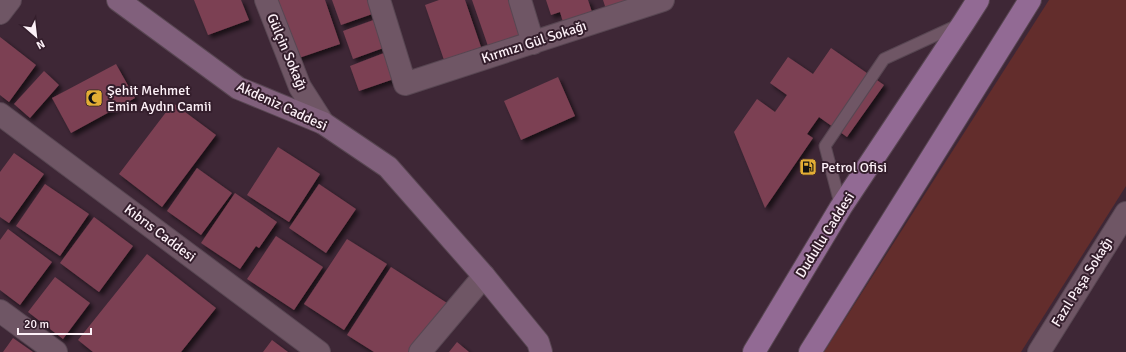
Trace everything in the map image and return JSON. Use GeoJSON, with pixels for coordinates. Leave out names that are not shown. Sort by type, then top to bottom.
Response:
{"type":"FeatureCollection","features":[{"type":"Feature","properties":{"kind":"main road","name":"Dudullu Caddesi"},"geometry":{"type":"LineString","coordinates":[[754,352],[841,207],[978,0]]}},
{"type":"Feature","properties":{"kind":"main road"},"geometry":{"type":"LineString","coordinates":[[810,352],[1030,0]]}},
{"type":"Feature","properties":{"kind":"street"},"geometry":{"type":"LineString","coordinates":[[0,13],[10,0]]}},
{"type":"Feature","properties":{"kind":"street","name":"Akdeniz Caddesi"},"geometry":{"type":"LineString","coordinates":[[118,0],[238,88],[323,123],[388,167],[484,276],[538,342],[541,352]]}},
{"type":"Feature","properties":{"kind":"street","name":"Gülçin Sokağı"},"geometry":{"type":"LineString","coordinates":[[266,0],[300,87],[323,123]]}},
{"type":"Feature","properties":{"kind":"street","name":"Kırmızı Gül Sokağı"},"geometry":{"type":"LineString","coordinates":[[379,0],[405,84],[534,43],[658,1]]}},
{"type":"Feature","properties":{"kind":"street"},"geometry":{"type":"LineString","coordinates":[[520,0],[534,43]]}},
{"type":"Feature","properties":{"kind":"street","name":"Kıbrıs Caddesi"},"geometry":{"type":"LineString","coordinates":[[0,114],[319,352]]}},
{"type":"Feature","properties":{"kind":"street","name":"Fazıl Paşa Sokağı"},"geometry":{"type":"LineString","coordinates":[[1039,352],[1126,213]]}},
{"type":"Feature","properties":{"kind":"street"},"geometry":{"type":"LineString","coordinates":[[420,352],[484,276]]}},
{"type":"Feature","properties":{"kind":"street"},"geometry":{"type":"LineString","coordinates":[[1,314],[56,352]]}},
{"type":"Feature","properties":{"kind":"lane"},"geometry":{"type":"LineString","coordinates":[[841,207],[825,146],[884,59],[964,22]]}},
{"type":"Feature","properties":{"kind":"shaded area"},"geometry":{"type":"Polygon","coordinates":[[[1049,0],[1126,0],[1126,186],[1021,352],[824,352],[1049,0]]]}},
{"type":"Feature","properties":{"kind":"building"},"geometry":{"type":"Polygon","coordinates":[[[194,0],[241,0],[249,20],[208,35],[194,0]]]}},
{"type":"Feature","properties":{"kind":"building"},"geometry":{"type":"Polygon","coordinates":[[[273,0],[325,0],[340,44],[293,60],[273,0]]]}},
{"type":"Feature","properties":{"kind":"building"},"geometry":{"type":"Polygon","coordinates":[[[332,0],[374,0],[378,12],[341,25],[332,0]]]}},
{"type":"Feature","properties":{"kind":"building"},"geometry":{"type":"Polygon","coordinates":[[[439,0],[465,0],[481,47],[444,60],[425,5],[439,0]]]}},
{"type":"Feature","properties":{"kind":"building"},"geometry":{"type":"Polygon","coordinates":[[[472,0],[512,0],[524,33],[488,46],[472,0]]]}},
{"type":"Feature","properties":{"kind":"building"},"geometry":{"type":"Polygon","coordinates":[[[546,0],[588,0],[592,12],[563,22],[560,12],[551,15],[546,0]]]}},
{"type":"Feature","properties":{"kind":"building"},"geometry":{"type":"Polygon","coordinates":[[[603,0],[630,0],[606,9],[603,0]]]}},
{"type":"Feature","properties":{"kind":"building"},"geometry":{"type":"Polygon","coordinates":[[[379,18],[389,46],[353,59],[343,31],[379,18]]]}},
{"type":"Feature","properties":{"kind":"building"},"geometry":{"type":"Polygon","coordinates":[[[0,37],[36,65],[9,102],[0,95],[0,37]]]}},
{"type":"Feature","properties":{"kind":"building"},"geometry":{"type":"Polygon","coordinates":[[[831,48],[884,85],[847,137],[819,117],[807,134],[813,138],[765,208],[734,132],[757,99],[775,112],[787,95],[770,83],[788,57],[813,74],[831,48]]]}},
{"type":"Feature","properties":{"kind":"building"},"geometry":{"type":"Polygon","coordinates":[[[384,53],[394,79],[359,91],[350,66],[384,53]]]}},
{"type":"Feature","properties":{"kind":"building","name":"Şehit Mehmet Emin Aydın Camii"},"geometry":{"type":"Polygon","coordinates":[[[116,64],[135,98],[71,133],[52,98],[116,64]]]}},
{"type":"Feature","properties":{"kind":"building"},"geometry":{"type":"Polygon","coordinates":[[[44,71],[59,85],[30,118],[14,104],[44,71]]]}},
{"type":"Feature","properties":{"kind":"building"},"geometry":{"type":"Polygon","coordinates":[[[558,77],[575,116],[521,140],[504,101],[558,77]]]}},
{"type":"Feature","properties":{"kind":"building"},"geometry":{"type":"Polygon","coordinates":[[[173,103],[216,135],[162,207],[119,174],[173,103]]]}},
{"type":"Feature","properties":{"kind":"building"},"geometry":{"type":"Polygon","coordinates":[[[278,147],[320,174],[289,222],[247,195],[278,147]]]}},
{"type":"Feature","properties":{"kind":"building"},"geometry":{"type":"Polygon","coordinates":[[[14,153],[44,174],[9,223],[0,217],[0,172],[14,153]]]}},
{"type":"Feature","properties":{"kind":"building"},"geometry":{"type":"Polygon","coordinates":[[[197,168],[232,193],[201,235],[167,211],[197,168]]]}},
{"type":"Feature","properties":{"kind":"building"},"geometry":{"type":"Polygon","coordinates":[[[45,184],[89,214],[60,256],[16,226],[45,184]]]}},
{"type":"Feature","properties":{"kind":"building"},"geometry":{"type":"Polygon","coordinates":[[[319,184],[356,209],[326,253],[289,228],[319,184]]]}},
{"type":"Feature","properties":{"kind":"building"},"geometry":{"type":"Polygon","coordinates":[[[235,193],[277,222],[259,248],[256,246],[240,269],[201,243],[235,193]]]}},
{"type":"Feature","properties":{"kind":"building"},"geometry":{"type":"Polygon","coordinates":[[[94,217],[133,246],[99,292],[60,263],[94,217]]]}},
{"type":"Feature","properties":{"kind":"building"},"geometry":{"type":"Polygon","coordinates":[[[8,229],[52,262],[20,305],[0,290],[0,240],[8,229]]]}},
{"type":"Feature","properties":{"kind":"building"},"geometry":{"type":"Polygon","coordinates":[[[276,236],[323,267],[294,310],[247,279],[276,236]]]}},
{"type":"Feature","properties":{"kind":"building"},"geometry":{"type":"Polygon","coordinates":[[[347,239],[387,264],[344,330],[304,304],[347,239]]]}},
{"type":"Feature","properties":{"kind":"building"},"geometry":{"type":"Polygon","coordinates":[[[147,254],[216,308],[181,352],[93,352],[78,340],[147,254]]]}},
{"type":"Feature","properties":{"kind":"building"},"geometry":{"type":"Polygon","coordinates":[[[391,267],[447,303],[414,352],[374,352],[347,335],[391,267]]]}},
{"type":"Feature","properties":{"kind":"building"},"geometry":{"type":"Polygon","coordinates":[[[55,277],[90,303],[63,339],[28,312],[55,277]]]}},
{"type":"Feature","properties":{"kind":"building"},"geometry":{"type":"Polygon","coordinates":[[[13,338],[33,352],[3,352],[13,338]]]}},
{"type":"Feature","properties":{"kind":"building"},"geometry":{"type":"Polygon","coordinates":[[[272,340],[288,352],[263,352],[272,340]]]}},
{"type":"Feature","properties":{"kind":"building"},"geometry":{"type":"Polygon","coordinates":[[[457,342],[469,352],[449,352],[457,342]]]}},
{"type":"Feature","properties":{"kind":"place","name":"Şehit Mehmet Emin Aydın Camii"},"geometry":{"type":"Point","coordinates":[94,98]}},
{"type":"Feature","properties":{"kind":"place","name":"Petrol Ofisi"},"geometry":{"type":"Point","coordinates":[808,167]}}]}
